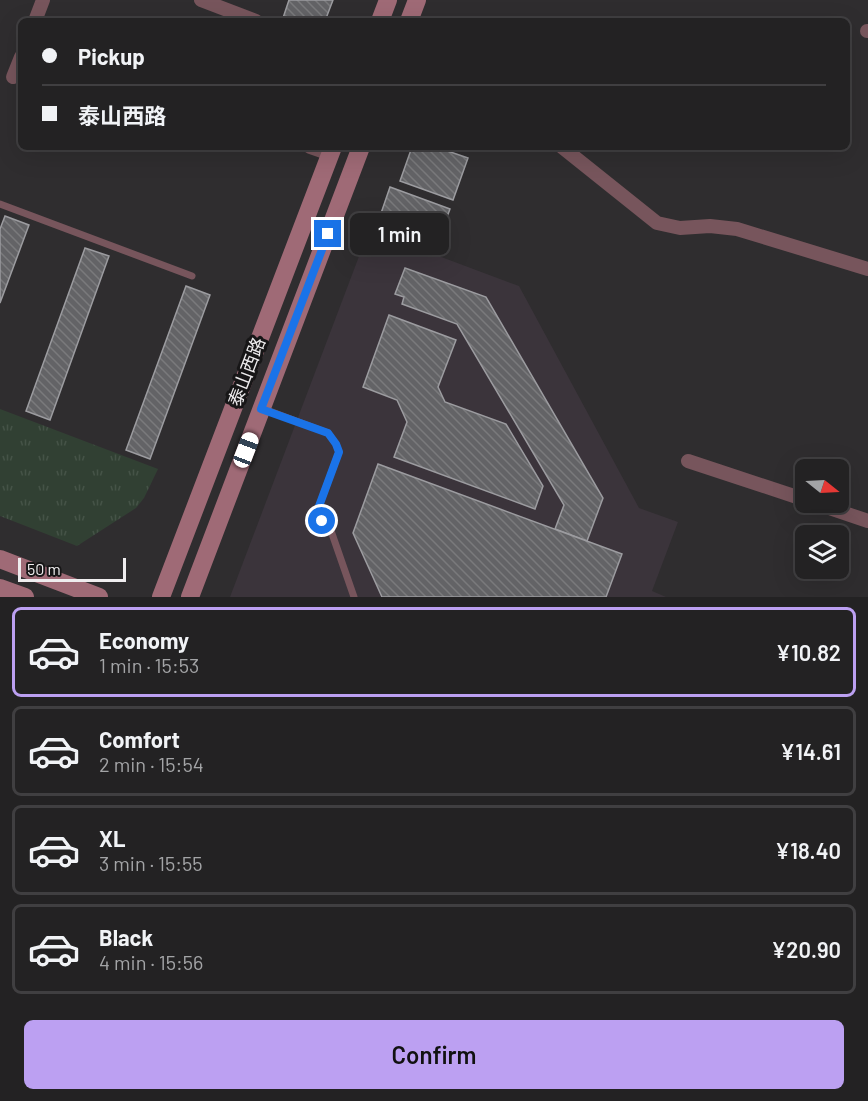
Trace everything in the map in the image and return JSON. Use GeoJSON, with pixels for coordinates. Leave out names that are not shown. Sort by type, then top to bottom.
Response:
{"type":"FeatureCollection","features":[{"type":"Feature","properties":{"kind":"main road"},"geometry":{"type":"LineString","coordinates":[[381,18],[388,0]]}},
{"type":"Feature","properties":{"kind":"main road"},"geometry":{"type":"LineString","coordinates":[[410,18],[417,0]]}},
{"type":"Feature","properties":{"kind":"main road","name":"泰山西路"},"geometry":{"type":"LineString","coordinates":[[190,597],[360,150]]}},
{"type":"Feature","properties":{"kind":"main road","name":"泰山西路"},"geometry":{"type":"LineString","coordinates":[[162,597],[331,151]]}},
{"type":"Feature","properties":{"kind":"main road"},"geometry":{"type":"LineString","coordinates":[[0,559],[99,597]]}},
{"type":"Feature","properties":{"kind":"main road"},"geometry":{"type":"LineString","coordinates":[[0,588],[25,597]]}},
{"type":"Feature","properties":{"kind":"street"},"geometry":{"type":"LineString","coordinates":[[36,18],[43,0]]}},
{"type":"Feature","properties":{"kind":"street"},"geometry":{"type":"LineString","coordinates":[[201,0],[248,18]]}},
{"type":"Feature","properties":{"kind":"street"},"geometry":{"type":"LineString","coordinates":[[13,76],[18,64]]}},
{"type":"Feature","properties":{"kind":"street"},"geometry":{"type":"LineString","coordinates":[[566,150],[657,222],[680,228],[710,226],[737,229],[868,269]]}},
{"type":"Feature","properties":{"kind":"street"},"geometry":{"type":"LineString","coordinates":[[688,461],[795,496]]}},
{"type":"Feature","properties":{"kind":"street"},"geometry":{"type":"LineString","coordinates":[[844,513],[868,521]]}},
{"type":"Feature","properties":{"kind":"lane"},"geometry":{"type":"LineString","coordinates":[[0,204],[192,276]]}},
{"type":"Feature","properties":{"kind":"lane"},"geometry":{"type":"LineString","coordinates":[[261,409],[328,433],[336,444],[339,452],[315,517],[329,525],[354,597]]}},
{"type":"Feature","properties":{"kind":"shaded area"},"geometry":{"type":"Polygon","coordinates":[[[369,230],[519,286],[639,508],[678,522],[652,591],[666,597],[230,597],[369,230]]]}},
{"type":"Feature","properties":{"kind":"green space"},"geometry":{"type":"Polygon","coordinates":[[[0,409],[158,469],[144,498],[136,508],[77,546],[0,516],[0,409]]]}},
{"type":"Feature","properties":{"kind":"building"},"geometry":{"type":"Polygon","coordinates":[[[289,0],[333,0],[326,18],[283,18],[289,0]]]}},
{"type":"Feature","properties":{"kind":"building"},"geometry":{"type":"Polygon","coordinates":[[[411,150],[445,150],[468,158],[453,200],[400,181],[411,150]]]}},
{"type":"Feature","properties":{"kind":"building"},"geometry":{"type":"Polygon","coordinates":[[[390,187],[450,209],[436,246],[377,225],[390,187]]]}},
{"type":"Feature","properties":{"kind":"building"},"geometry":{"type":"Polygon","coordinates":[[[5,216],[29,225],[0,303],[0,229],[5,216]]]}},
{"type":"Feature","properties":{"kind":"building"},"geometry":{"type":"Polygon","coordinates":[[[85,248],[109,256],[50,420],[26,411],[85,248]]]}},
{"type":"Feature","properties":{"kind":"building"},"geometry":{"type":"Polygon","coordinates":[[[405,268],[486,297],[603,498],[587,541],[555,529],[564,505],[457,324],[402,304],[404,297],[395,294],[405,268]]]}},
{"type":"Feature","properties":{"kind":"building"},"geometry":{"type":"Polygon","coordinates":[[[186,286],[210,295],[150,459],[126,450],[186,286]]]}},
{"type":"Feature","properties":{"kind":"building"},"geometry":{"type":"Polygon","coordinates":[[[389,315],[456,340],[438,387],[445,402],[506,424],[543,486],[535,509],[394,457],[407,422],[397,400],[363,387],[389,315]]]}},
{"type":"Feature","properties":{"kind":"building"},"geometry":{"type":"Polygon","coordinates":[[[378,464],[622,554],[606,597],[382,597],[353,533],[378,464]]]}},
{"type":"Feature","properties":{"kind":"route"},"geometry":{"type":"LineString","coordinates":[[322,521],[315,517],[339,452],[336,444],[328,433],[261,409],[328,234]]}}]}
